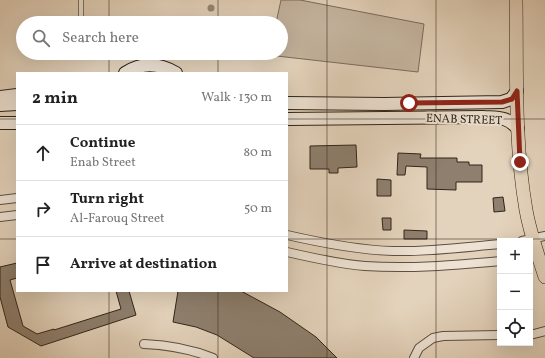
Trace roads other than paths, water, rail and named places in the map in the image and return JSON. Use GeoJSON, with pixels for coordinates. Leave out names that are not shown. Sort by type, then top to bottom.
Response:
{"type":"FeatureCollection","features":[{"type":"Feature","properties":{"kind":"main road"},"geometry":{"type":"LineString","coordinates":[[516,0],[518,129],[523,192],[533,238]]}},
{"type":"Feature","properties":{"kind":"main road"},"geometry":{"type":"LineString","coordinates":[[533,239],[545,277]]}},
{"type":"Feature","properties":{"kind":"street"},"geometry":{"type":"LineString","coordinates":[[127,72],[139,66],[154,65],[162,66],[174,72]]}},
{"type":"Feature","properties":{"kind":"street","name":"ENAB STREET"},"geometry":{"type":"LineString","coordinates":[[288,103],[384,104],[502,102],[512,99],[517,91]]}},
{"type":"Feature","properties":{"kind":"street"},"geometry":{"type":"LineString","coordinates":[[0,97],[16,95]]}},
{"type":"Feature","properties":{"kind":"street"},"geometry":{"type":"LineString","coordinates":[[0,105],[16,104]]}},
{"type":"Feature","properties":{"kind":"street"},"geometry":{"type":"LineString","coordinates":[[0,116],[16,116]]}},
{"type":"Feature","properties":{"kind":"street","name":"ENAB STREET"},"geometry":{"type":"LineString","coordinates":[[288,119],[483,117],[506,119],[513,123],[518,129]]}},
{"type":"Feature","properties":{"kind":"street"},"geometry":{"type":"LineString","coordinates":[[0,123],[16,123]]}},
{"type":"Feature","properties":{"kind":"street"},"geometry":{"type":"LineString","coordinates":[[0,200],[16,198]]}},
{"type":"Feature","properties":{"kind":"street"},"geometry":{"type":"LineString","coordinates":[[0,216],[16,215]]}},
{"type":"Feature","properties":{"kind":"street"},"geometry":{"type":"LineString","coordinates":[[288,235],[340,245],[393,251],[497,244]]}},
{"type":"Feature","properties":{"kind":"street"},"geometry":{"type":"LineString","coordinates":[[288,252],[364,266],[425,267],[497,262]]}},
{"type":"Feature","properties":{"kind":"street"},"geometry":{"type":"LineString","coordinates":[[533,334],[545,331]]}},
{"type":"Feature","properties":{"kind":"street"},"geometry":{"type":"LineString","coordinates":[[414,358],[419,348],[433,338],[443,336],[497,335]]}},
{"type":"Feature","properties":{"kind":"street"},"geometry":{"type":"LineString","coordinates":[[144,344],[167,345],[182,348],[213,358]]}},
{"type":"Feature","properties":{"kind":"lane"},"geometry":{"type":"LineString","coordinates":[[82,0],[82,16]]}}]}
